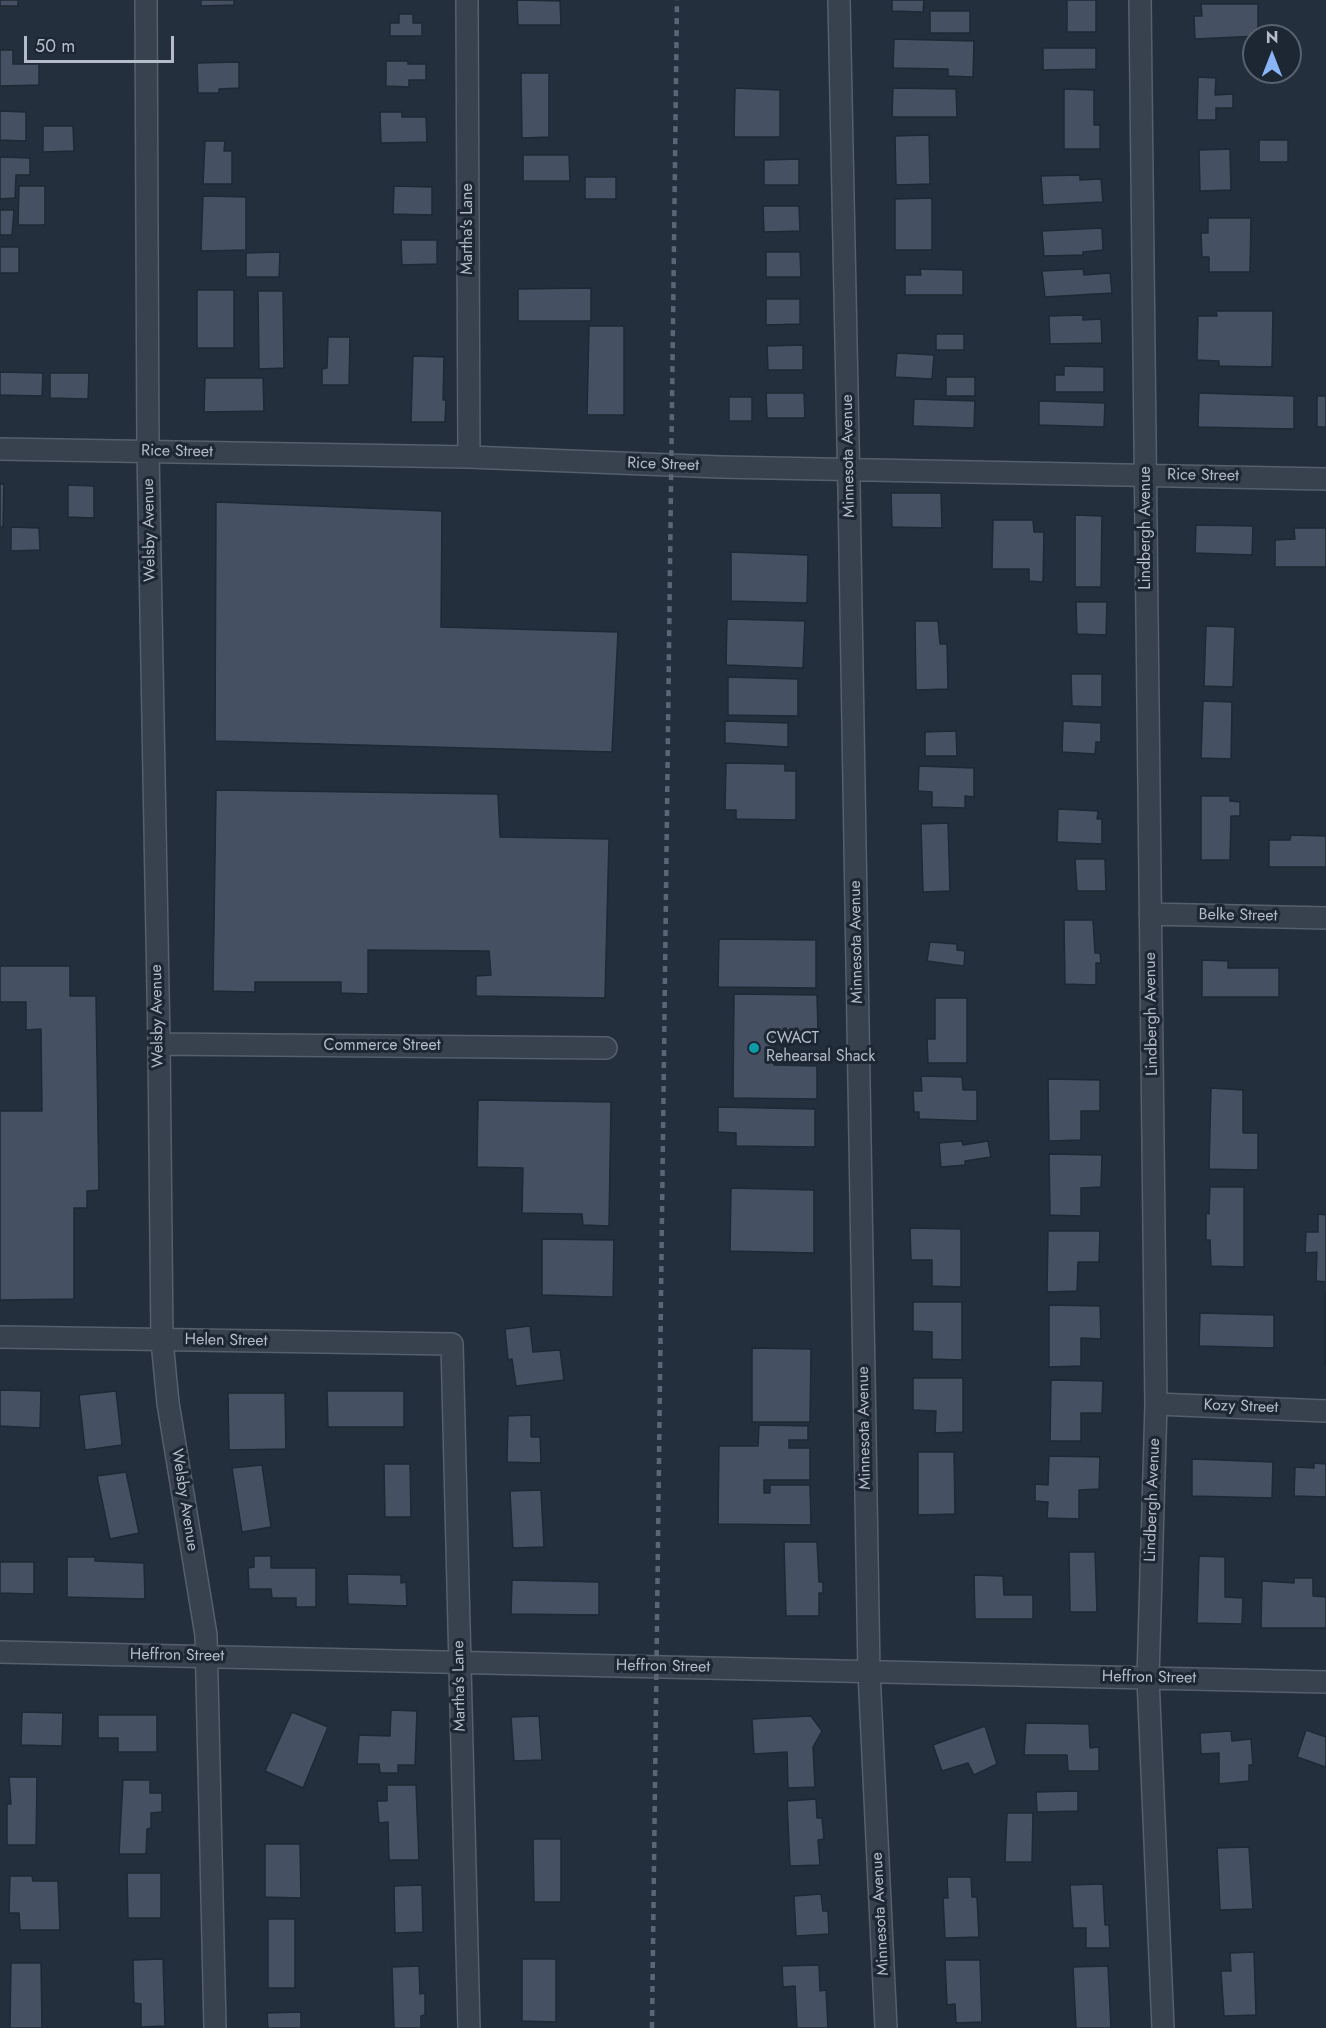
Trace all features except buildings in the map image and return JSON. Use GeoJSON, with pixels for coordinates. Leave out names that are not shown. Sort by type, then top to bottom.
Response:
{"type":"FeatureCollection","features":[{"type":"Feature","properties":{"kind":"street","name":"Welsby Avenue"},"geometry":{"type":"LineString","coordinates":[[146,0],[148,451],[162,1341],[168,1403],[204,1619],[207,1657],[216,2028]]}},
{"type":"Feature","properties":{"kind":"street","name":"Martha's Lane"},"geometry":{"type":"LineString","coordinates":[[467,0],[469,457]]}},
{"type":"Feature","properties":{"kind":"street","name":"Minnesota Avenue"},"geometry":{"type":"LineString","coordinates":[[839,0],[869,1672],[886,2028]]}},
{"type":"Feature","properties":{"kind":"street","name":"Lindbergh Avenue"},"geometry":{"type":"LineString","coordinates":[[1140,0],[1156,1404],[1148,1678],[1163,2028]]}},
{"type":"Feature","properties":{"kind":"street","name":"Rice Street"},"geometry":{"type":"LineString","coordinates":[[0,449],[469,457],[681,465],[1326,479]]}},
{"type":"Feature","properties":{"kind":"street","name":"Belke Street"},"geometry":{"type":"LineString","coordinates":[[1150,914],[1326,918]]}},
{"type":"Feature","properties":{"kind":"street","name":"Commerce Street"},"geometry":{"type":"LineString","coordinates":[[159,1044],[606,1048]]}},
{"type":"Feature","properties":{"kind":"street","name":"Helen Street"},"geometry":{"type":"LineString","coordinates":[[0,1337],[452,1344]]}},
{"type":"Feature","properties":{"kind":"street","name":"Martha's Lane"},"geometry":{"type":"LineString","coordinates":[[452,1344],[469,2028]]}},
{"type":"Feature","properties":{"kind":"street","name":"Kozy Street"},"geometry":{"type":"LineString","coordinates":[[1156,1404],[1326,1411]]}},
{"type":"Feature","properties":{"kind":"street","name":"Heffron Street"},"geometry":{"type":"LineString","coordinates":[[0,1652],[1326,1682]]}},
{"type":"Feature","properties":{"kind":"railway"},"geometry":{"type":"LineString","coordinates":[[652,2028],[677,0]]}},
{"type":"Feature","properties":{"kind":"place","name":"CWACT Rehearsal Shack"},"geometry":{"type":"Point","coordinates":[754,1048]}}]}
